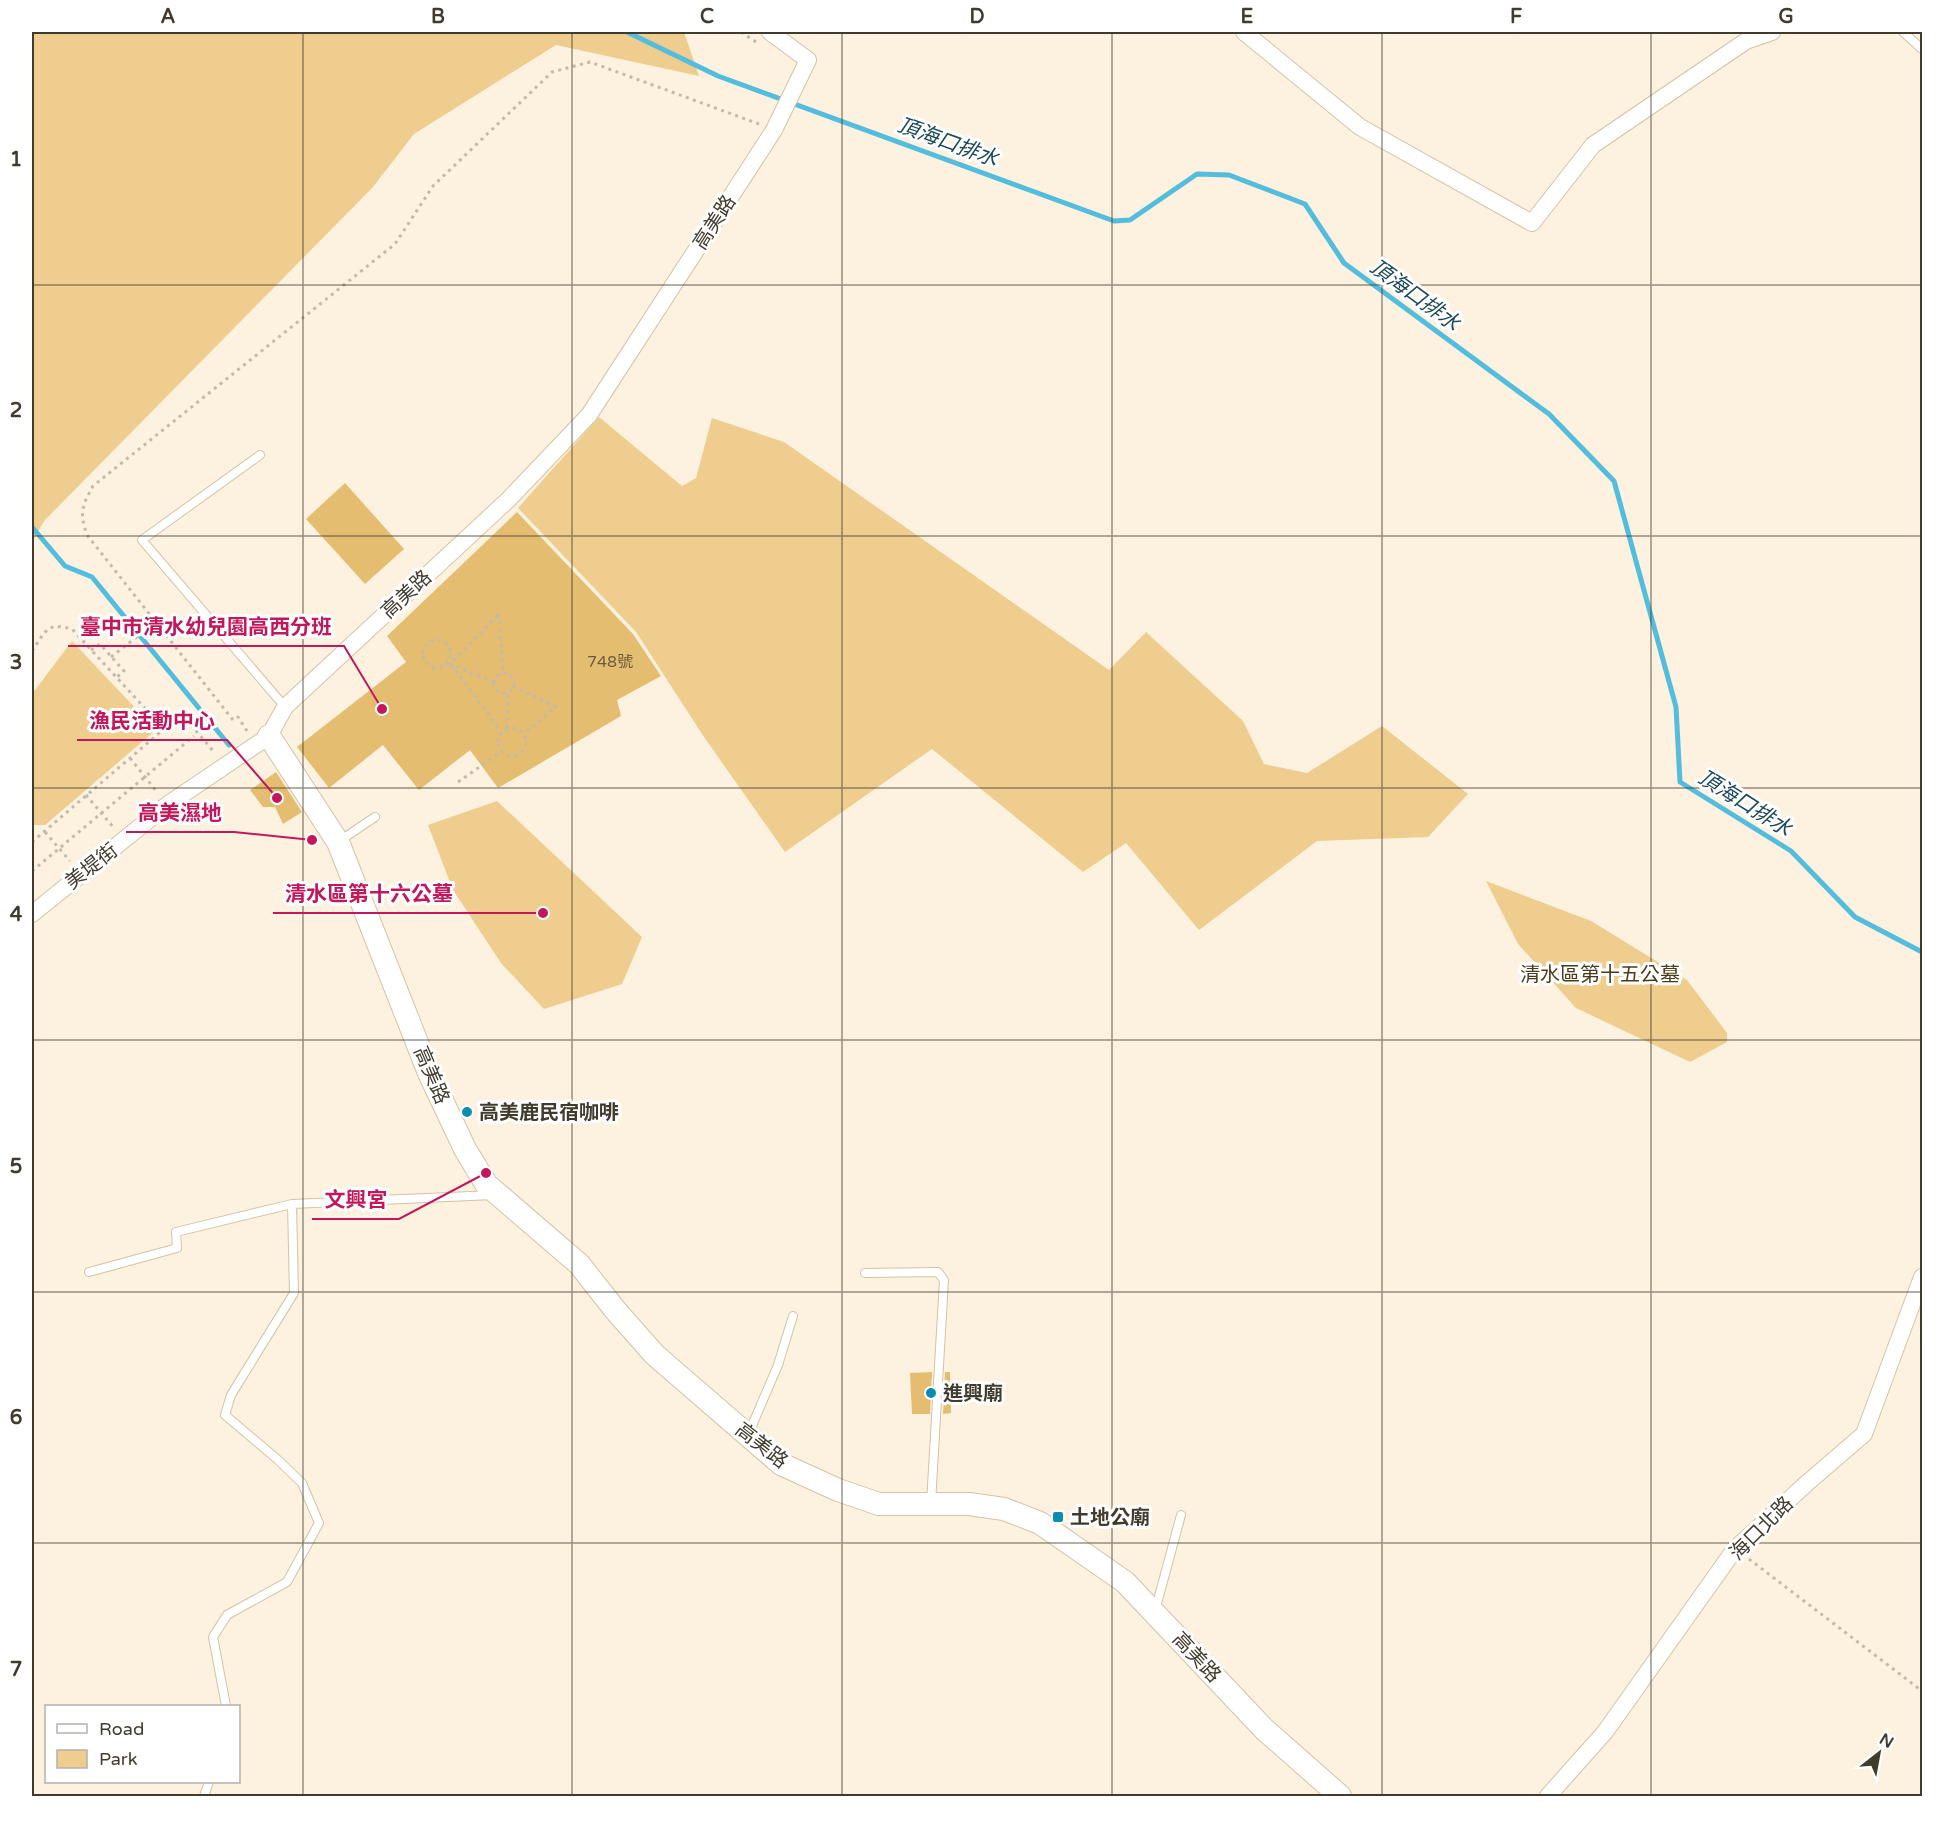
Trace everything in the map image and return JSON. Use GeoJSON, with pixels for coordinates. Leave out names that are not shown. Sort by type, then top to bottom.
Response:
{"type":"FeatureCollection","features":[{"type":"Feature","properties":{"kind":"street","name":"高美路"},"geometry":{"type":"LineString","coordinates":[[770,32],[808,60],[589,414],[509,499],[258,734],[338,842],[429,1073],[465,1149],[486,1184],[579,1264],[655,1355],[781,1464],[838,1490],[879,1503],[969,1504],[1004,1509],[1040,1523],[1125,1582],[1264,1729],[1340,1797]]}},
{"type":"Feature","properties":{"kind":"street"},"geometry":{"type":"LineString","coordinates":[[1244,32],[1360,128],[1532,223],[1593,145],[1746,41],[1772,32]]}},
{"type":"Feature","properties":{"kind":"street","name":"美堤街"},"geometry":{"type":"LineString","coordinates":[[32,914],[168,805],[224,766],[258,734]]}},
{"type":"Feature","properties":{"kind":"street","name":"海口北路"},"geometry":{"type":"LineString","coordinates":[[1548,1797],[1605,1732],[1735,1549],[1864,1434],[1923,1277]]}},
{"type":"Feature","properties":{"kind":"lane"},"geometry":{"type":"LineString","coordinates":[[1903,32],[1923,49]]}},
{"type":"Feature","properties":{"kind":"lane"},"geometry":{"type":"LineString","coordinates":[[260,455],[142,540],[285,707]]}},
{"type":"Feature","properties":{"kind":"lane"},"geometry":{"type":"LineString","coordinates":[[338,842],[375,817]]}},
{"type":"Feature","properties":{"kind":"lane"},"geometry":{"type":"LineString","coordinates":[[89,1272],[177,1248],[176,1232],[292,1204],[500,1195]]}},
{"type":"Feature","properties":{"kind":"lane"},"geometry":{"type":"LineString","coordinates":[[226,1705],[213,1637],[227,1615],[287,1582],[319,1523],[302,1483],[225,1415],[231,1395],[294,1293],[292,1204]]}},
{"type":"Feature","properties":{"kind":"lane"},"geometry":{"type":"LineString","coordinates":[[865,1273],[938,1272],[944,1280],[931,1504]]}},
{"type":"Feature","properties":{"kind":"lane"},"geometry":{"type":"LineString","coordinates":[[748,1436],[778,1365],[793,1316]]}},
{"type":"Feature","properties":{"kind":"lane"},"geometry":{"type":"LineString","coordinates":[[1155,1612],[1181,1515]]}},
{"type":"Feature","properties":{"kind":"lane"},"geometry":{"type":"LineString","coordinates":[[204,1797],[210,1783]]}},
{"type":"Feature","properties":{"kind":"path"},"geometry":{"type":"LineString","coordinates":[[258,734],[238,717],[233,720],[87,535],[81,519],[82,505],[93,486],[395,244],[433,186],[552,72],[591,62],[768,128]]}},
{"type":"Feature","properties":{"kind":"path"},"geometry":{"type":"LineString","coordinates":[[448,664],[451,652],[447,644],[436,639],[427,643],[423,656],[428,665],[437,668],[448,664],[499,614],[503,674]]}},
{"type":"Feature","properties":{"kind":"path"},"geometry":{"type":"LineString","coordinates":[[111,657],[156,622]]}},
{"type":"Feature","properties":{"kind":"path"},"geometry":{"type":"LineString","coordinates":[[32,651],[48,629],[58,625],[72,629],[164,729]]}},
{"type":"Feature","properties":{"kind":"path"},"geometry":{"type":"LineString","coordinates":[[91,650],[100,644],[124,671],[116,678]]}},
{"type":"Feature","properties":{"kind":"path"},"geometry":{"type":"LineString","coordinates":[[448,664],[494,682]]}},
{"type":"Feature","properties":{"kind":"path"},"geometry":{"type":"LineString","coordinates":[[448,664],[501,732]]}},
{"type":"Feature","properties":{"kind":"path"},"geometry":{"type":"LineString","coordinates":[[503,674],[511,677],[513,686],[508,691],[500,692],[495,688],[494,682],[498,675],[503,674]]}},
{"type":"Feature","properties":{"kind":"path"},"geometry":{"type":"LineString","coordinates":[[513,686],[556,707],[524,734]]}},
{"type":"Feature","properties":{"kind":"path"},"geometry":{"type":"LineString","coordinates":[[507,728],[508,691]]}},
{"type":"Feature","properties":{"kind":"path"},"geometry":{"type":"LineString","coordinates":[[32,842],[182,714],[224,766]]}},
{"type":"Feature","properties":{"kind":"path"},"geometry":{"type":"LineString","coordinates":[[507,728],[516,728],[524,734],[525,747],[519,754],[510,756],[501,752],[498,744],[501,732],[507,728]]}},
{"type":"Feature","properties":{"kind":"path"},"geometry":{"type":"LineString","coordinates":[[32,871],[194,736]]}},
{"type":"Feature","properties":{"kind":"path"},"geometry":{"type":"LineString","coordinates":[[458,782],[501,752]]}},
{"type":"Feature","properties":{"kind":"path"},"geometry":{"type":"LineString","coordinates":[[130,758],[144,777]]}},
{"type":"Feature","properties":{"kind":"path"},"geometry":{"type":"LineString","coordinates":[[86,795],[101,813]]}},
{"type":"Feature","properties":{"kind":"path"},"geometry":{"type":"LineString","coordinates":[[45,831],[58,849]]}},
{"type":"Feature","properties":{"kind":"path"},"geometry":{"type":"LineString","coordinates":[[1735,1549],[1923,1691]]}},
{"type":"Feature","properties":{"kind":"green space"},"geometry":{"type":"Polygon","coordinates":[[[32,32],[684,32],[699,76],[556,45],[414,134],[373,187],[44,521],[32,542],[32,32]]]}},
{"type":"Feature","properties":{"kind":"green space"},"geometry":{"type":"Polygon","coordinates":[[[599,417],[682,486],[696,478],[712,418],[784,442],[1109,670],[1146,632],[1243,721],[1264,764],[1307,773],[1382,726],[1468,794],[1428,837],[1317,841],[1199,930],[1126,843],[1083,872],[932,749],[785,852],[704,737],[636,632],[518,508],[599,417]]]}},
{"type":"Feature","properties":{"kind":"green space"},"geometry":{"type":"Polygon","coordinates":[[[72,641],[156,730],[45,825],[32,825],[32,694],[72,641]]]}},
{"type":"Feature","properties":{"kind":"green space"},"geometry":{"type":"Polygon","coordinates":[[[497,801],[642,937],[622,984],[544,1009],[501,963],[453,890],[428,825],[497,801]]]}},
{"type":"Feature","properties":{"kind":"green space","name":"清水區第十五公墓"},"geometry":{"type":"Polygon","coordinates":[[[1486,881],[1591,921],[1687,980],[1727,1033],[1727,1042],[1690,1062],[1576,1008],[1518,944],[1486,881]]]}},
{"type":"Feature","properties":{"kind":"building"},"geometry":{"type":"Polygon","coordinates":[[[345,483],[404,549],[365,584],[306,519],[345,483]]]}},
{"type":"Feature","properties":{"kind":"building"},"geometry":{"type":"Polygon","coordinates":[[[517,512],[633,634],[661,676],[617,700],[621,716],[498,788],[470,750],[419,790],[383,745],[329,788],[297,747],[406,662],[387,636],[517,512]]]}},
{"type":"Feature","properties":{"kind":"building"},"geometry":{"type":"Polygon","coordinates":[[[276,772],[302,812],[283,824],[275,807],[263,807],[250,790],[276,772]]]}},
{"type":"Feature","properties":{"kind":"building"},"geometry":{"type":"Polygon","coordinates":[[[932,1372],[930,1414],[912,1414],[910,1373],[932,1372]]]}},
{"type":"Feature","properties":{"kind":"building"},"geometry":{"type":"Polygon","coordinates":[[[945,1372],[950,1372],[951,1413],[943,1414],[945,1372]]]}},
{"type":"Feature","properties":{"kind":"waterway","name":"頂海口排水"},"geometry":{"type":"LineString","coordinates":[[627,32],[718,76],[1114,221],[1130,220],[1197,174],[1229,175],[1305,204],[1344,263],[1549,414],[1614,481],[1676,707],[1680,782],[1791,851],[1855,917],[1922,952]]}},
{"type":"Feature","properties":{"kind":"waterway"},"geometry":{"type":"LineString","coordinates":[[32,527],[65,566],[92,577],[229,745]]}},
{"type":"Feature","properties":{"kind":"place","name":"臺中市清水幼兒園高西分班"},"geometry":{"type":"Point","coordinates":[382,709]}},
{"type":"Feature","properties":{"kind":"place","name":"漁民活動中心"},"geometry":{"type":"Point","coordinates":[277,798]}},
{"type":"Feature","properties":{"kind":"place","name":"高美濕地"},"geometry":{"type":"Point","coordinates":[312,840]}},
{"type":"Feature","properties":{"kind":"place","name":"清水區第十六公墓"},"geometry":{"type":"Point","coordinates":[543,913]}},
{"type":"Feature","properties":{"kind":"place","name":"高美鹿民宿咖啡"},"geometry":{"type":"Point","coordinates":[467,1112]}},
{"type":"Feature","properties":{"kind":"place","name":"文興宮"},"geometry":{"type":"Point","coordinates":[486,1173]}},
{"type":"Feature","properties":{"kind":"place","name":"進興廟"},"geometry":{"type":"Point","coordinates":[931,1393]}},
{"type":"Feature","properties":{"kind":"place","name":"土地公廟"},"geometry":{"type":"Point","coordinates":[1058,1517]}}]}
